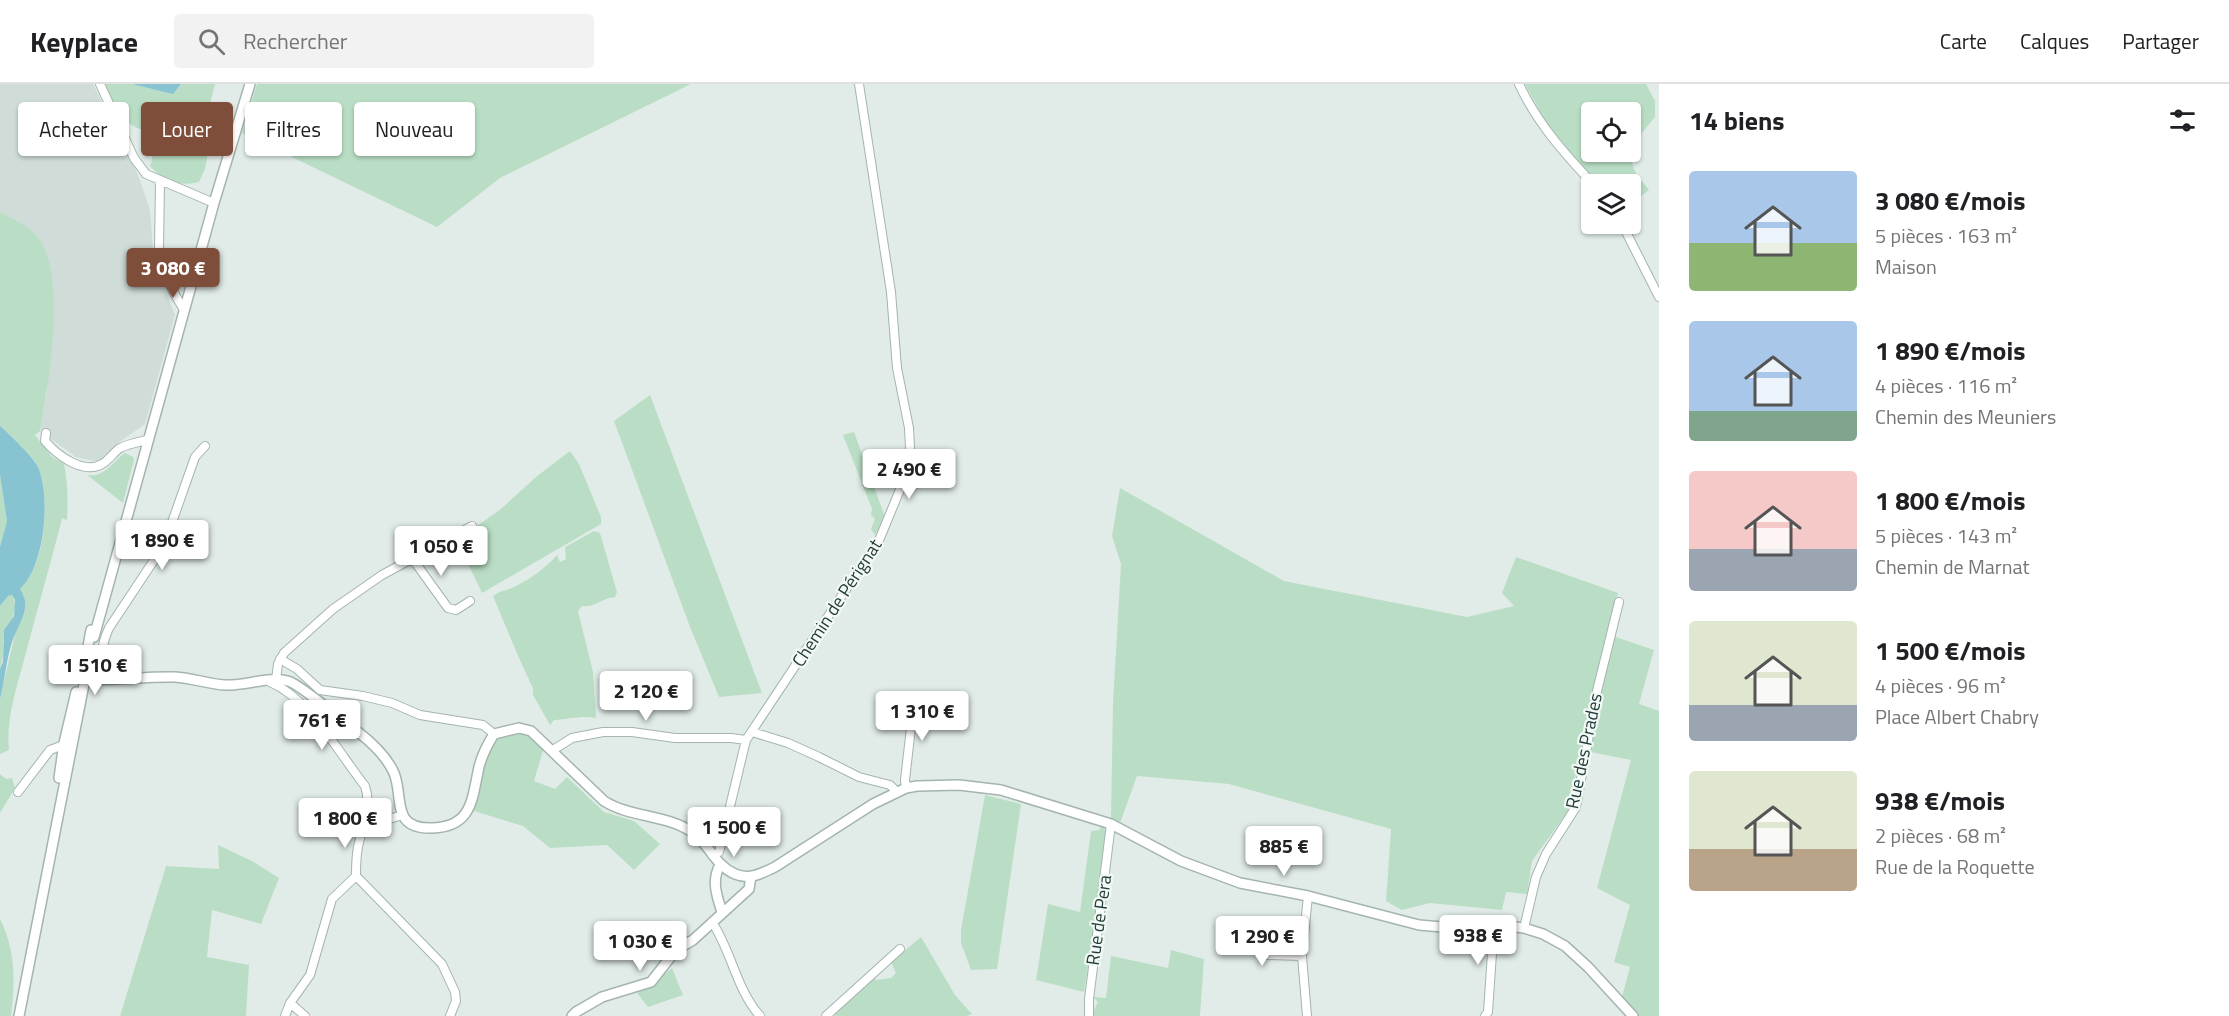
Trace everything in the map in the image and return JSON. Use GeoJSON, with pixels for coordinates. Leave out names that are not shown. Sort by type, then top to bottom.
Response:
{"type":"FeatureCollection","features":[{"type":"Feature","properties":{"kind":"street"},"geometry":{"type":"LineString","coordinates":[[100,84],[134,158],[146,174],[214,203]]}},
{"type":"Feature","properties":{"kind":"street"},"geometry":{"type":"LineString","coordinates":[[19,1016],[68,744],[84,674],[147,440],[250,84]]}},
{"type":"Feature","properties":{"kind":"street"},"geometry":{"type":"LineString","coordinates":[[1519,84],[1542,125],[1560,149],[1584,174]]}},
{"type":"Feature","properties":{"kind":"street","name":"Chemin de Pérignat"},"geometry":{"type":"LineString","coordinates":[[712,855],[719,852],[746,740],[880,538],[906,475],[910,448],[909,428],[897,368],[891,292],[859,85]]}},
{"type":"Feature","properties":{"kind":"street"},"geometry":{"type":"LineString","coordinates":[[160,181],[159,249],[170,286],[184,310]]}},
{"type":"Feature","properties":{"kind":"street"},"geometry":{"type":"LineString","coordinates":[[1627,234],[1659,297]]}},
{"type":"Feature","properties":{"kind":"street"},"geometry":{"type":"LineString","coordinates":[[46,433],[45,441],[53,451],[73,463],[89,468],[101,465],[120,448],[147,440]]}},
{"type":"Feature","properties":{"kind":"street"},"geometry":{"type":"LineString","coordinates":[[107,677],[109,671],[102,656],[104,640],[109,628],[164,545],[195,457],[205,446]]}},
{"type":"Feature","properties":{"kind":"street"},"geometry":{"type":"LineString","coordinates":[[84,674],[91,630],[125,523]]}},
{"type":"Feature","properties":{"kind":"street"},"geometry":{"type":"LineString","coordinates":[[272,681],[280,659],[333,609],[365,586],[472,526]]}},
{"type":"Feature","properties":{"kind":"street"},"geometry":{"type":"LineString","coordinates":[[412,558],[448,608],[456,610],[470,601]]}},
{"type":"Feature","properties":{"kind":"street","name":"Rue des Prades"},"geometry":{"type":"LineString","coordinates":[[1524,928],[1536,877],[1546,854],[1576,807],[1597,691],[1619,602]]}},
{"type":"Feature","properties":{"kind":"street"},"geometry":{"type":"LineString","coordinates":[[89,655],[102,656]]}},
{"type":"Feature","properties":{"kind":"street"},"geometry":{"type":"LineString","coordinates":[[280,659],[297,669],[320,690],[363,696],[420,715],[483,725],[494,735]]}},
{"type":"Feature","properties":{"kind":"street"},"geometry":{"type":"LineString","coordinates":[[84,674],[122,678],[178,677],[225,685],[272,681],[293,683],[368,740],[394,772],[399,808],[403,815],[421,827],[434,828],[450,825],[461,819],[468,811],[479,766],[486,747],[494,735],[519,728],[531,730],[604,801],[616,809],[680,825],[693,832],[720,865],[734,873],[751,876],[775,867],[896,791],[917,786],[959,785],[1001,790],[1111,824],[1200,869],[1240,883],[1308,896],[1419,925],[1442,927],[1494,924],[1524,928],[1543,934],[1565,946],[1634,1016]]}},
{"type":"Feature","properties":{"kind":"street"},"geometry":{"type":"LineString","coordinates":[[272,681],[306,706],[365,786],[368,806],[358,850],[356,876],[332,899],[310,975],[290,1003],[285,1016]]}},
{"type":"Feature","properties":{"kind":"street"},"geometry":{"type":"LineString","coordinates":[[906,788],[912,719],[918,711],[929,707],[931,702]]}},
{"type":"Feature","properties":{"kind":"street"},"geometry":{"type":"LineString","coordinates":[[553,750],[572,738],[603,732],[632,732],[675,738],[746,740]]}},
{"type":"Feature","properties":{"kind":"street"},"geometry":{"type":"LineString","coordinates":[[752,732],[809,752],[859,777],[890,784],[896,791]]}},
{"type":"Feature","properties":{"kind":"street"},"geometry":{"type":"LineString","coordinates":[[18,792],[50,750],[68,744]]}},
{"type":"Feature","properties":{"kind":"street"},"geometry":{"type":"LineString","coordinates":[[364,826],[403,815]]}},
{"type":"Feature","properties":{"kind":"street","name":"Rue de Pera"},"geometry":{"type":"LineString","coordinates":[[1089,1016],[1089,999],[1111,824]]}},
{"type":"Feature","properties":{"kind":"street"},"geometry":{"type":"LineString","coordinates":[[720,865],[716,872],[715,889],[722,912]]}},
{"type":"Feature","properties":{"kind":"street"},"geometry":{"type":"LineString","coordinates":[[356,876],[442,964],[455,992],[456,1001],[450,1016]]}},
{"type":"Feature","properties":{"kind":"street"},"geometry":{"type":"LineString","coordinates":[[572,1016],[602,997],[651,982],[676,950],[693,940],[748,889],[751,876]]}},
{"type":"Feature","properties":{"kind":"street"},"geometry":{"type":"LineString","coordinates":[[1307,1016],[1302,956],[1308,896]]}},
{"type":"Feature","properties":{"kind":"street"},"geometry":{"type":"LineString","coordinates":[[712,922],[751,1006],[760,1016]]}},
{"type":"Feature","properties":{"kind":"street"},"geometry":{"type":"LineString","coordinates":[[1485,1016],[1488,1012],[1494,924]]}},
{"type":"Feature","properties":{"kind":"street"},"geometry":{"type":"LineString","coordinates":[[1231,940],[1266,955],[1302,956]]}},
{"type":"Feature","properties":{"kind":"street"},"geometry":{"type":"LineString","coordinates":[[826,1016],[900,949]]}},
{"type":"Feature","properties":{"kind":"street"},"geometry":{"type":"LineString","coordinates":[[290,1003],[305,1016]]}},
{"type":"Feature","properties":{"kind":"shaded area"},"geometry":{"type":"Polygon","coordinates":[[[0,84],[93,84],[102,102],[18,102],[18,156],[129,156],[150,210],[154,263],[175,315],[145,424],[115,445],[98,462],[76,457],[40,431],[47,393],[35,234],[0,212],[0,84]]]}},
{"type":"Feature","properties":{"kind":"green space"},"geometry":{"type":"Polygon","coordinates":[[[105,84],[132,84],[172,93],[181,84],[215,84],[210,102],[141,102],[141,129],[129,123],[129,102],[114,102],[105,84]]]}},
{"type":"Feature","properties":{"kind":"green space"},"geometry":{"type":"Polygon","coordinates":[[[257,84],[691,84],[500,178],[437,227],[290,156],[342,156],[342,102],[251,102],[257,84]]]}},
{"type":"Feature","properties":{"kind":"green space"},"geometry":{"type":"Polygon","coordinates":[[[1525,84],[1646,84],[1655,101],[1655,117],[1641,134],[1641,102],[1581,102],[1581,162],[1632,162],[1637,174],[1589,174],[1554,137],[1525,84]]]}},
{"type":"Feature","properties":{"kind":"green space"},"geometry":{"type":"Polygon","coordinates":[[[152,156],[208,156],[199,182],[186,184],[173,182],[160,176],[150,166],[152,156]]]}},
{"type":"Feature","properties":{"kind":"green space"},"geometry":{"type":"Polygon","coordinates":[[[1641,180],[1649,190],[1641,196],[1641,180]]]}},
{"type":"Feature","properties":{"kind":"green space"},"geometry":{"type":"Polygon","coordinates":[[[0,212],[35,234],[45,250],[51,273],[54,299],[51,358],[40,431],[35,435],[52,457],[64,464],[68,499],[67,520],[62,518],[15,693],[10,716],[9,750],[0,754],[0,699],[24,595],[19,589],[28,579],[35,565],[44,531],[45,513],[42,480],[38,467],[26,451],[0,426],[0,212]]]}},
{"type":"Feature","properties":{"kind":"green space"},"geometry":{"type":"Polygon","coordinates":[[[650,395],[762,693],[719,697],[690,627],[614,421],[650,395]]]}},
{"type":"Feature","properties":{"kind":"green space"},"geometry":{"type":"Polygon","coordinates":[[[854,432],[885,517],[875,535],[871,529],[875,519],[871,515],[872,509],[843,435],[854,432]]]}},
{"type":"Feature","properties":{"kind":"green space"},"geometry":{"type":"Polygon","coordinates":[[[570,451],[579,464],[601,517],[601,524],[482,593],[458,543],[570,451]]]}},
{"type":"Feature","properties":{"kind":"green space"},"geometry":{"type":"Polygon","coordinates":[[[125,453],[134,460],[123,503],[87,475],[99,474],[125,453]]]}},
{"type":"Feature","properties":{"kind":"green space"},"geometry":{"type":"Polygon","coordinates":[[[0,475],[7,521],[0,547],[0,475]]]}},
{"type":"Feature","properties":{"kind":"green space"},"geometry":{"type":"Polygon","coordinates":[[[1120,488],[1284,581],[1467,617],[1514,606],[1502,593],[1516,557],[1618,593],[1607,634],[1654,650],[1639,704],[1659,711],[1659,1016],[1639,1016],[1622,997],[1630,967],[1614,962],[1630,905],[1597,888],[1631,760],[1590,752],[1582,746],[1568,811],[1532,861],[1527,894],[1506,892],[1502,910],[1430,903],[1402,910],[1386,901],[1391,829],[1229,784],[1137,776],[1120,823],[1111,818],[1113,703],[1121,564],[1112,536],[1120,488]]]}},
{"type":"Feature","properties":{"kind":"green space"},"geometry":{"type":"Polygon","coordinates":[[[594,531],[600,533],[617,592],[615,597],[591,606],[582,606],[578,611],[593,672],[596,718],[554,720],[550,725],[533,695],[533,688],[493,596],[532,577],[557,555],[560,562],[566,559],[565,547],[594,531]]]}},
{"type":"Feature","properties":{"kind":"green space"},"geometry":{"type":"Polygon","coordinates":[[[12,595],[15,608],[4,635],[0,669],[0,606],[8,596],[12,595]]]}},
{"type":"Feature","properties":{"kind":"green space"},"geometry":{"type":"Polygon","coordinates":[[[519,732],[530,736],[544,747],[534,781],[555,789],[567,777],[604,812],[634,821],[660,844],[634,870],[607,845],[550,848],[523,826],[474,811],[487,753],[495,738],[519,732]]]}},
{"type":"Feature","properties":{"kind":"green space"},"geometry":{"type":"Polygon","coordinates":[[[0,774],[6,779],[12,778],[15,788],[0,813],[0,774]]]}},
{"type":"Feature","properties":{"kind":"green space"},"geometry":{"type":"Polygon","coordinates":[[[985,795],[1021,804],[997,969],[971,970],[961,943],[961,930],[985,795]]]}},
{"type":"Feature","properties":{"kind":"green space"},"geometry":{"type":"Polygon","coordinates":[[[1102,825],[1107,833],[1107,841],[1084,992],[1036,980],[1048,904],[1080,912],[1091,831],[1099,830],[1102,825]]]}},
{"type":"Feature","properties":{"kind":"green space"},"geometry":{"type":"Polygon","coordinates":[[[218,845],[252,861],[279,878],[261,924],[212,910],[207,957],[249,965],[246,1016],[120,1016],[166,866],[219,869],[218,845]]]}},
{"type":"Feature","properties":{"kind":"green space"},"geometry":{"type":"Polygon","coordinates":[[[0,919],[12,954],[11,1016],[0,1016],[0,919]]]}},
{"type":"Feature","properties":{"kind":"green space"},"geometry":{"type":"Polygon","coordinates":[[[921,937],[955,995],[972,1014],[967,1016],[836,1016],[834,1014],[874,976],[876,980],[891,978],[896,973],[891,962],[921,937]]]}},
{"type":"Feature","properties":{"kind":"green space"},"geometry":{"type":"Polygon","coordinates":[[[1171,950],[1204,959],[1200,1016],[1094,1016],[1098,1002],[1093,997],[1106,998],[1111,956],[1168,968],[1171,950]]]}},
{"type":"Feature","properties":{"kind":"green space"},"geometry":{"type":"Polygon","coordinates":[[[672,968],[683,995],[648,1007],[637,993],[649,987],[672,968]]]}},
{"type":"Feature","properties":{"kind":"water"},"geometry":{"type":"Polygon","coordinates":[[[132,84],[181,84],[173,94],[132,84]]]}},
{"type":"Feature","properties":{"kind":"water"},"geometry":{"type":"Polygon","coordinates":[[[0,426],[26,451],[38,467],[42,480],[45,513],[40,548],[35,564],[20,589],[24,596],[25,609],[10,649],[0,699],[4,630],[14,616],[15,600],[12,595],[8,596],[0,606],[0,547],[7,521],[0,475],[0,426]]]}}]}
